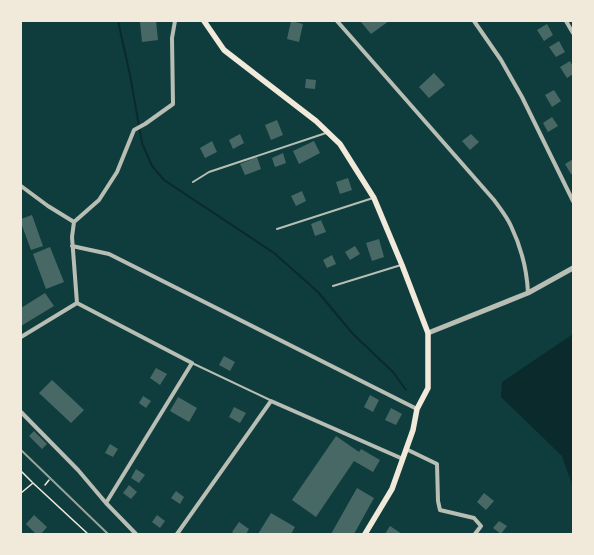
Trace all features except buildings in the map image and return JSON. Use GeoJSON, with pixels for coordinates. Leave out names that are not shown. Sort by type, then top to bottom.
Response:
{"type":"FeatureCollection","features":[{"type":"Feature","properties":{"kind":"main road"},"geometry":{"type":"LineString","coordinates":[[204,21],[224,50],[316,121],[340,144],[374,198],[428,333],[428,388],[417,409],[413,430],[392,489],[365,534]]}},
{"type":"Feature","properties":{"kind":"street"},"geometry":{"type":"LineString","coordinates":[[77,303],[72,246],[74,222],[99,200],[103,194],[117,172],[134,130],[173,104],[172,38],[175,21]]}},
{"type":"Feature","properties":{"kind":"street"},"geometry":{"type":"LineString","coordinates":[[337,21],[494,200],[511,225],[522,254],[528,275],[528,293]]}},
{"type":"Feature","properties":{"kind":"street"},"geometry":{"type":"LineString","coordinates":[[474,21],[501,60],[522,97],[573,201]]}},
{"type":"Feature","properties":{"kind":"street"},"geometry":{"type":"LineString","coordinates":[[568,22],[573,33]]}},
{"type":"Feature","properties":{"kind":"street"},"geometry":{"type":"LineString","coordinates":[[21,186],[48,206],[74,222]]}},
{"type":"Feature","properties":{"kind":"street"},"geometry":{"type":"LineString","coordinates":[[72,246],[109,254],[417,409]]}},
{"type":"Feature","properties":{"kind":"street"},"geometry":{"type":"LineString","coordinates":[[428,333],[528,293],[573,268]]}},
{"type":"Feature","properties":{"kind":"street"},"geometry":{"type":"LineString","coordinates":[[21,337],[77,303]]}},
{"type":"Feature","properties":{"kind":"street"},"geometry":{"type":"LineString","coordinates":[[77,303],[192,363],[106,503]]}},
{"type":"Feature","properties":{"kind":"street"},"geometry":{"type":"LineString","coordinates":[[176,534],[271,401],[403,459]]}},
{"type":"Feature","properties":{"kind":"street"},"geometry":{"type":"LineString","coordinates":[[21,412],[78,470],[106,503],[136,534]]}},
{"type":"Feature","properties":{"kind":"street"},"geometry":{"type":"LineString","coordinates":[[406,450],[437,464],[438,501],[440,510],[474,518],[482,526],[475,534]]}},
{"type":"Feature","properties":{"kind":"lane"},"geometry":{"type":"LineString","coordinates":[[193,182],[209,172],[328,133]]}},
{"type":"Feature","properties":{"kind":"lane"},"geometry":{"type":"LineString","coordinates":[[277,229],[374,198]]}},
{"type":"Feature","properties":{"kind":"lane"},"geometry":{"type":"LineString","coordinates":[[333,286],[402,265]]}},
{"type":"Feature","properties":{"kind":"lane"},"geometry":{"type":"LineString","coordinates":[[192,363],[271,401]]}},
{"type":"Feature","properties":{"kind":"path"},"geometry":{"type":"LineString","coordinates":[[21,471],[88,534]]}},
{"type":"Feature","properties":{"kind":"path"},"geometry":{"type":"LineString","coordinates":[[45,485],[49,480]]}},
{"type":"Feature","properties":{"kind":"path"},"geometry":{"type":"LineString","coordinates":[[21,493],[33,483]]}},
{"type":"Feature","properties":{"kind":"water"},"geometry":{"type":"Polygon","coordinates":[[[573,334],[573,487],[562,456],[501,397],[502,382],[573,334]]]}},
{"type":"Feature","properties":{"kind":"waterway"},"geometry":{"type":"LineString","coordinates":[[118,21],[130,75],[142,143],[152,166],[164,180],[274,253],[318,292],[353,334],[393,372],[406,390]]}},
{"type":"Feature","properties":{"kind":"railway"},"geometry":{"type":"LineString","coordinates":[[21,450],[108,534]]}}]}
